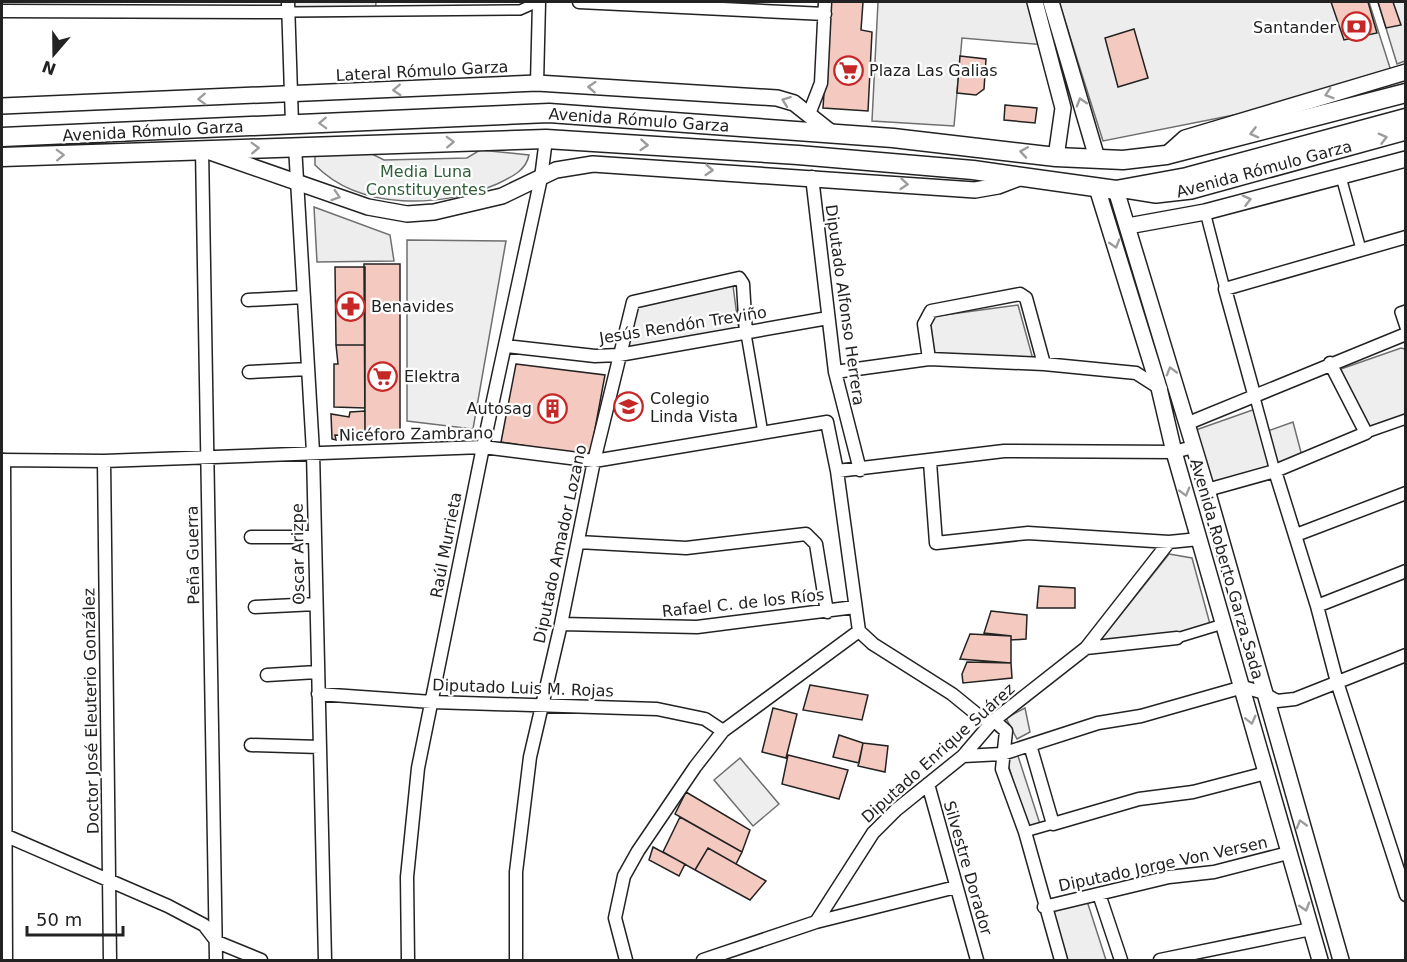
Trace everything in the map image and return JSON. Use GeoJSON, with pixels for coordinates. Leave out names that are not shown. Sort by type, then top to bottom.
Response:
{"type":"FeatureCollection","features":[{"type":"Feature","properties":{"kind":"main road","name":"Avenida Rómulo Garza"},"geometry":{"type":"LineString","coordinates":[[4,135],[549,113],[948,143],[1056,157],[1123,160],[1166,155],[1406,93]]}},
{"type":"Feature","properties":{"kind":"main road","name":"Avenida Rómulo Garza"},"geometry":{"type":"LineString","coordinates":[[2,157],[546,139],[810,156],[973,170],[1112,189],[1187,177],[1406,118]]}},
{"type":"Feature","properties":{"kind":"street"},"geometry":{"type":"LineString","coordinates":[[2,11],[288,7],[520,10],[539,2],[537,83]]}},
{"type":"Feature","properties":{"kind":"street"},"geometry":{"type":"LineString","coordinates":[[579,2],[825,8],[820,88],[809,114]]}},
{"type":"Feature","properties":{"kind":"street"},"geometry":{"type":"LineString","coordinates":[[1035,2],[1064,108],[1056,157]]}},
{"type":"Feature","properties":{"kind":"street"},"geometry":{"type":"LineString","coordinates":[[1051,2],[1097,158]]}},
{"type":"Feature","properties":{"kind":"street"},"geometry":{"type":"LineString","coordinates":[[288,7],[292,124]]}},
{"type":"Feature","properties":{"kind":"street"},"geometry":{"type":"LineString","coordinates":[[1166,155],[1185,138],[1406,72]]}},
{"type":"Feature","properties":{"kind":"street","name":"Lateral Rómulo Garza"},"geometry":{"type":"LineString","coordinates":[[2,106],[537,83],[764,96],[787,100],[809,114],[833,134]]}},
{"type":"Feature","properties":{"kind":"street","name":"Avenida Rómulo Garza"},"geometry":{"type":"LineString","coordinates":[[1112,189],[1156,195],[1191,191],[1406,132]]}},
{"type":"Feature","properties":{"kind":"street","name":"Raúl Murrieta"},"geometry":{"type":"LineString","coordinates":[[408,960],[407,877],[418,768],[483,447],[541,178],[546,139]]}},
{"type":"Feature","properties":{"kind":"street","name":"Oscar Arizpe"},"geometry":{"type":"LineString","coordinates":[[295,147],[313,452],[325,960]]}},
{"type":"Feature","properties":{"kind":"street","name":"Avenida Rómulo Garza"},"geometry":{"type":"LineString","coordinates":[[202,149],[368,207],[407,214],[434,212],[502,196],[556,170],[593,165],[812,177],[975,190],[998,186],[1019,178]]}},
{"type":"Feature","properties":{"kind":"street","name":"Peña Guerra"},"geometry":{"type":"LineString","coordinates":[[202,149],[216,960]]}},
{"type":"Feature","properties":{"kind":"street"},"geometry":{"type":"LineString","coordinates":[[1128,226],[1205,212],[1406,159]]}},
{"type":"Feature","properties":{"kind":"street","name":"Diputado Alfonso Herrera"},"geometry":{"type":"LineString","coordinates":[[812,177],[835,372],[860,470]]}},
{"type":"Feature","properties":{"kind":"street"},"geometry":{"type":"LineString","coordinates":[[1341,177],[1361,249]]}},
{"type":"Feature","properties":{"kind":"street","name":"Avenida Roberto Garza Sada"},"geometry":{"type":"LineString","coordinates":[[1112,189],[1128,226],[1179,396],[1341,960]]}},
{"type":"Feature","properties":{"kind":"street","name":"Avenida Roberto Garza Sada"},"geometry":{"type":"LineString","coordinates":[[1112,189],[1174,452],[1320,960]]}},
{"type":"Feature","properties":{"kind":"street"},"geometry":{"type":"LineString","coordinates":[[1205,212],[1275,471],[1317,606],[1337,682],[1406,895]]}},
{"type":"Feature","properties":{"kind":"street"},"geometry":{"type":"LineString","coordinates":[[1225,289],[1406,237]]}},
{"type":"Feature","properties":{"kind":"street","name":"Diputado Amador Lozano"},"geometry":{"type":"LineString","coordinates":[[516,960],[519,837],[541,705],[561,624],[594,461],[634,300],[736,279],[741,280],[746,334]]}},
{"type":"Feature","properties":{"kind":"street"},"geometry":{"type":"LineString","coordinates":[[929,359],[924,324],[931,311],[1020,294],[1026,298],[1044,364]]}},
{"type":"Feature","properties":{"kind":"street"},"geometry":{"type":"LineString","coordinates":[[248,300],[304,297]]}},
{"type":"Feature","properties":{"kind":"street"},"geometry":{"type":"LineString","coordinates":[[1406,310],[1400,312],[1406,330]]}},
{"type":"Feature","properties":{"kind":"street","name":"Jesús Rendón Treviño"},"geometry":{"type":"LineString","coordinates":[[506,346],[595,356],[619,355],[828,318]]}},
{"type":"Feature","properties":{"kind":"street"},"geometry":{"type":"LineString","coordinates":[[746,334],[763,434]]}},
{"type":"Feature","properties":{"kind":"street"},"geometry":{"type":"LineString","coordinates":[[1186,424],[1254,394],[1406,334]]}},
{"type":"Feature","properties":{"kind":"street"},"geometry":{"type":"LineString","coordinates":[[835,372],[929,359],[1044,364],[1136,373],[1159,388],[1179,396]]}},
{"type":"Feature","properties":{"kind":"street"},"geometry":{"type":"LineString","coordinates":[[1330,363],[1366,433]]}},
{"type":"Feature","properties":{"kind":"street"},"geometry":{"type":"LineString","coordinates":[[249,372],[308,369]]}},
{"type":"Feature","properties":{"kind":"street"},"geometry":{"type":"LineString","coordinates":[[1206,490],[1275,471],[1406,419]]}},
{"type":"Feature","properties":{"kind":"street","name":"Nicéforo Zambrano"},"geometry":{"type":"LineString","coordinates":[[3,460],[104,461],[483,447],[594,461],[827,422],[837,471]]}},
{"type":"Feature","properties":{"kind":"street"},"geometry":{"type":"LineString","coordinates":[[1061,960],[1044,907],[1025,832],[1002,769],[1002,754],[1007,741],[1006,731],[993,721],[979,716],[952,694],[873,644],[859,631],[837,471],[1004,452],[1174,452],[1193,447]]}},
{"type":"Feature","properties":{"kind":"street"},"geometry":{"type":"LineString","coordinates":[[3,460],[6,960]]}},
{"type":"Feature","properties":{"kind":"street","name":"Doctor José Eleuterio González"},"geometry":{"type":"LineString","coordinates":[[104,461],[110,960]]}},
{"type":"Feature","properties":{"kind":"street"},"geometry":{"type":"LineString","coordinates":[[930,462],[936,543],[1028,533],[1169,542],[1199,539]]}},
{"type":"Feature","properties":{"kind":"street"},"geometry":{"type":"LineString","coordinates":[[1296,536],[1406,493]]}},
{"type":"Feature","properties":{"kind":"street"},"geometry":{"type":"LineString","coordinates":[[578,542],[686,548],[793,534],[809,535],[816,544],[827,612]]}},
{"type":"Feature","properties":{"kind":"street"},"geometry":{"type":"LineString","coordinates":[[251,537],[314,537]]}},
{"type":"Feature","properties":{"kind":"street","name":"Diputado Enrique Suárez"},"geometry":{"type":"LineString","coordinates":[[816,922],[873,833],[963,756],[993,721],[1086,648],[1169,542]]}},
{"type":"Feature","properties":{"kind":"street"},"geometry":{"type":"LineString","coordinates":[[1317,606],[1406,571]]}},
{"type":"Feature","properties":{"kind":"street"},"geometry":{"type":"LineString","coordinates":[[255,607],[316,604]]}},
{"type":"Feature","properties":{"kind":"street","name":"Rafael C. de los Ríos"},"geometry":{"type":"LineString","coordinates":[[561,624],[697,627],[855,607]]}},
{"type":"Feature","properties":{"kind":"street"},"geometry":{"type":"LineString","coordinates":[[1086,648],[1177,638],[1223,624]]}},
{"type":"Feature","properties":{"kind":"street"},"geometry":{"type":"LineString","coordinates":[[626,960],[615,918],[624,876],[644,841],[723,731],[859,631]]}},
{"type":"Feature","properties":{"kind":"street"},"geometry":{"type":"LineString","coordinates":[[963,756],[1002,754],[1098,723],[1141,716],[1243,687],[1281,702],[1406,655]]}},
{"type":"Feature","properties":{"kind":"street"},"geometry":{"type":"LineString","coordinates":[[267,675],[317,672]]}},
{"type":"Feature","properties":{"kind":"street","name":"Diputado Luis M. Rojas"},"geometry":{"type":"LineString","coordinates":[[318,694],[432,702],[657,709],[705,719],[723,731]]}},
{"type":"Feature","properties":{"kind":"street"},"geometry":{"type":"LineString","coordinates":[[251,745],[320,747]]}},
{"type":"Feature","properties":{"kind":"street"},"geometry":{"type":"LineString","coordinates":[[1030,745],[1053,824]]}},
{"type":"Feature","properties":{"kind":"street"},"geometry":{"type":"LineString","coordinates":[[1260,756],[1279,750]]}},
{"type":"Feature","properties":{"kind":"street"},"geometry":{"type":"LineString","coordinates":[[1025,832],[1138,799],[1193,792],[1266,773]]}},
{"type":"Feature","properties":{"kind":"street","name":"Silvestre Dorador"},"geometry":{"type":"LineString","coordinates":[[928,784],[977,960]]}},
{"type":"Feature","properties":{"kind":"street"},"geometry":{"type":"LineString","coordinates":[[4,835],[198,921],[211,931],[217,942],[261,960]]}},
{"type":"Feature","properties":{"kind":"street","name":"Diputado Jorge Von Versen"},"geometry":{"type":"LineString","coordinates":[[1044,907],[1169,877],[1214,872],[1288,853]]}},
{"type":"Feature","properties":{"kind":"street"},"geometry":{"type":"LineString","coordinates":[[703,960],[716,958],[816,922],[956,887]]}},
{"type":"Feature","properties":{"kind":"street"},"geometry":{"type":"LineString","coordinates":[[1099,894],[1121,960]]}},
{"type":"Feature","properties":{"kind":"street"},"geometry":{"type":"LineString","coordinates":[[1160,960],[1311,929]]}},
{"type":"Feature","properties":{"kind":"green space"},"geometry":{"type":"Polygon","coordinates":[[[293,2],[376,2],[375,16],[293,17],[293,2]]]}},
{"type":"Feature","properties":{"kind":"green space","name":"Media Luna Constituyentes"},"geometry":{"type":"Polygon","coordinates":[[[480,150],[529,155],[521,169],[497,184],[452,198],[427,201],[378,198],[355,191],[333,180],[315,165],[315,156],[370,153],[384,160],[467,158],[480,150]]]}},
{"type":"Feature","properties":{"kind":"green space"},"geometry":{"type":"Polygon","coordinates":[[[407,240],[506,241],[473,429],[407,421],[407,240]]]}},
{"type":"Feature","properties":{"kind":"green space"},"geometry":{"type":"Polygon","coordinates":[[[733,286],[739,331],[626,351],[634,303],[733,286]]]}},
{"type":"Feature","properties":{"kind":"green space"},"geometry":{"type":"Polygon","coordinates":[[[1018,305],[1034,363],[935,355],[929,317],[1018,305]]]}},
{"type":"Feature","properties":{"kind":"green space"},"geometry":{"type":"Polygon","coordinates":[[[1401,348],[1405,349],[1405,416],[1367,430],[1338,370],[1401,348]]]}},
{"type":"Feature","properties":{"kind":"green space"},"geometry":{"type":"Polygon","coordinates":[[[1261,407],[1268,431],[1293,422],[1302,456],[1211,486],[1193,431],[1261,407]]]}},
{"type":"Feature","properties":{"kind":"green space"},"geometry":{"type":"Polygon","coordinates":[[[1169,554],[1192,558],[1210,624],[1175,635],[1099,642],[1169,554]]]}},
{"type":"Feature","properties":{"kind":"green space"},"geometry":{"type":"Polygon","coordinates":[[[1025,708],[1030,732],[1017,739],[1006,718],[1025,708]]]}},
{"type":"Feature","properties":{"kind":"green space"},"geometry":{"type":"Polygon","coordinates":[[[1017,753],[1040,824],[1027,828],[1006,757],[1017,753]]]}},
{"type":"Feature","properties":{"kind":"green space"},"geometry":{"type":"Polygon","coordinates":[[[740,758],[779,804],[753,826],[714,780],[740,758]]]}},
{"type":"Feature","properties":{"kind":"green space"},"geometry":{"type":"Polygon","coordinates":[[[1087,901],[1106,960],[1063,960],[1049,912],[1087,901]]]}},
{"type":"Feature","properties":{"kind":"shaded area"},"geometry":{"type":"Polygon","coordinates":[[[878,2],[1034,2],[1046,45],[962,38],[954,126],[872,121],[878,2]]]}},
{"type":"Feature","properties":{"kind":"shaded area"},"geometry":{"type":"Polygon","coordinates":[[[1059,2],[1369,2],[1391,71],[1254,111],[1103,141],[1059,2]]]}},
{"type":"Feature","properties":{"kind":"shaded area"},"geometry":{"type":"Polygon","coordinates":[[[1378,2],[1405,2],[1405,61],[1397,64],[1378,2]]]}},
{"type":"Feature","properties":{"kind":"shaded area"},"geometry":{"type":"Polygon","coordinates":[[[314,207],[390,235],[394,261],[317,262],[314,207]]]}},
{"type":"Feature","properties":{"kind":"building","name":"Plaza Las Galias"},"geometry":{"type":"Polygon","coordinates":[[[830,2],[863,2],[861,30],[872,32],[868,111],[823,108],[830,2]]]}},
{"type":"Feature","properties":{"kind":"building"},"geometry":{"type":"Polygon","coordinates":[[[1331,2],[1368,2],[1377,33],[1344,40],[1331,2]]]}},
{"type":"Feature","properties":{"kind":"building"},"geometry":{"type":"Polygon","coordinates":[[[1378,2],[1393,2],[1401,25],[1386,28],[1378,2]]]}},
{"type":"Feature","properties":{"kind":"building"},"geometry":{"type":"Polygon","coordinates":[[[1134,29],[1148,78],[1118,87],[1105,38],[1134,29]]]}},
{"type":"Feature","properties":{"kind":"building"},"geometry":{"type":"Polygon","coordinates":[[[960,56],[986,59],[984,89],[976,95],[957,93],[960,56]]]}},
{"type":"Feature","properties":{"kind":"building"},"geometry":{"type":"Polygon","coordinates":[[[1005,105],[1037,108],[1035,123],[1004,120],[1005,105]]]}},
{"type":"Feature","properties":{"kind":"building","name":"Elektra"},"geometry":{"type":"Polygon","coordinates":[[[364,264],[400,264],[400,437],[365,437],[364,264]]]}},
{"type":"Feature","properties":{"kind":"building","name":"Benavides"},"geometry":{"type":"Polygon","coordinates":[[[335,267],[365,267],[365,345],[336,345],[335,267]]]}},
{"type":"Feature","properties":{"kind":"building"},"geometry":{"type":"Polygon","coordinates":[[[336,345],[365,345],[365,408],[334,407],[334,364],[338,364],[336,345]]]}},
{"type":"Feature","properties":{"kind":"building","name":"Autosag"},"geometry":{"type":"Polygon","coordinates":[[[516,364],[605,375],[590,456],[501,442],[516,364]]]}},
{"type":"Feature","properties":{"kind":"building"},"geometry":{"type":"Polygon","coordinates":[[[365,411],[365,437],[335,435],[336,440],[332,439],[331,414],[349,417],[350,412],[365,411]]]}},
{"type":"Feature","properties":{"kind":"building"},"geometry":{"type":"Polygon","coordinates":[[[1039,586],[1075,588],[1075,608],[1037,608],[1039,586]]]}},
{"type":"Feature","properties":{"kind":"building"},"geometry":{"type":"Polygon","coordinates":[[[991,611],[1027,615],[1026,639],[1011,640],[1011,636],[984,633],[991,611]]]}},
{"type":"Feature","properties":{"kind":"building"},"geometry":{"type":"Polygon","coordinates":[[[970,634],[1011,636],[1011,663],[960,659],[970,634]]]}},
{"type":"Feature","properties":{"kind":"building"},"geometry":{"type":"Polygon","coordinates":[[[967,662],[1011,663],[1012,678],[963,683],[962,674],[967,662]]]}},
{"type":"Feature","properties":{"kind":"building"},"geometry":{"type":"Polygon","coordinates":[[[810,685],[868,695],[862,720],[803,710],[810,685]]]}},
{"type":"Feature","properties":{"kind":"building"},"geometry":{"type":"Polygon","coordinates":[[[773,708],[797,714],[786,758],[762,752],[773,708]]]}},
{"type":"Feature","properties":{"kind":"building"},"geometry":{"type":"Polygon","coordinates":[[[839,735],[863,743],[859,763],[833,757],[839,735]]]}},
{"type":"Feature","properties":{"kind":"building"},"geometry":{"type":"Polygon","coordinates":[[[863,743],[888,746],[885,772],[858,766],[863,743]]]}},
{"type":"Feature","properties":{"kind":"building"},"geometry":{"type":"Polygon","coordinates":[[[788,755],[848,770],[839,799],[782,784],[788,755]]]}},
{"type":"Feature","properties":{"kind":"building"},"geometry":{"type":"Polygon","coordinates":[[[686,792],[750,830],[742,852],[675,814],[686,792]]]}},
{"type":"Feature","properties":{"kind":"building"},"geometry":{"type":"Polygon","coordinates":[[[680,817],[742,852],[736,864],[708,848],[695,870],[663,852],[680,817]]]}},
{"type":"Feature","properties":{"kind":"building"},"geometry":{"type":"Polygon","coordinates":[[[653,847],[685,864],[679,876],[649,860],[653,847]]]}},
{"type":"Feature","properties":{"kind":"building"},"geometry":{"type":"Polygon","coordinates":[[[708,848],[766,881],[750,900],[695,870],[708,848]]]}},
{"type":"Feature","properties":{"kind":"place","name":"Santander"},"geometry":{"type":"Point","coordinates":[1357,27]}},
{"type":"Feature","properties":{"kind":"place","name":"Plaza Las Galias"},"geometry":{"type":"Point","coordinates":[848,70]}},
{"type":"Feature","properties":{"kind":"place","name":"Benavides"},"geometry":{"type":"Point","coordinates":[350,306]}},
{"type":"Feature","properties":{"kind":"place","name":"Elektra"},"geometry":{"type":"Point","coordinates":[383,376]}},
{"type":"Feature","properties":{"kind":"place","name":"Colegio Linda Vista"},"geometry":{"type":"Point","coordinates":[629,407]}},
{"type":"Feature","properties":{"kind":"place","name":"Autosag"},"geometry":{"type":"Point","coordinates":[553,408]}}]}
